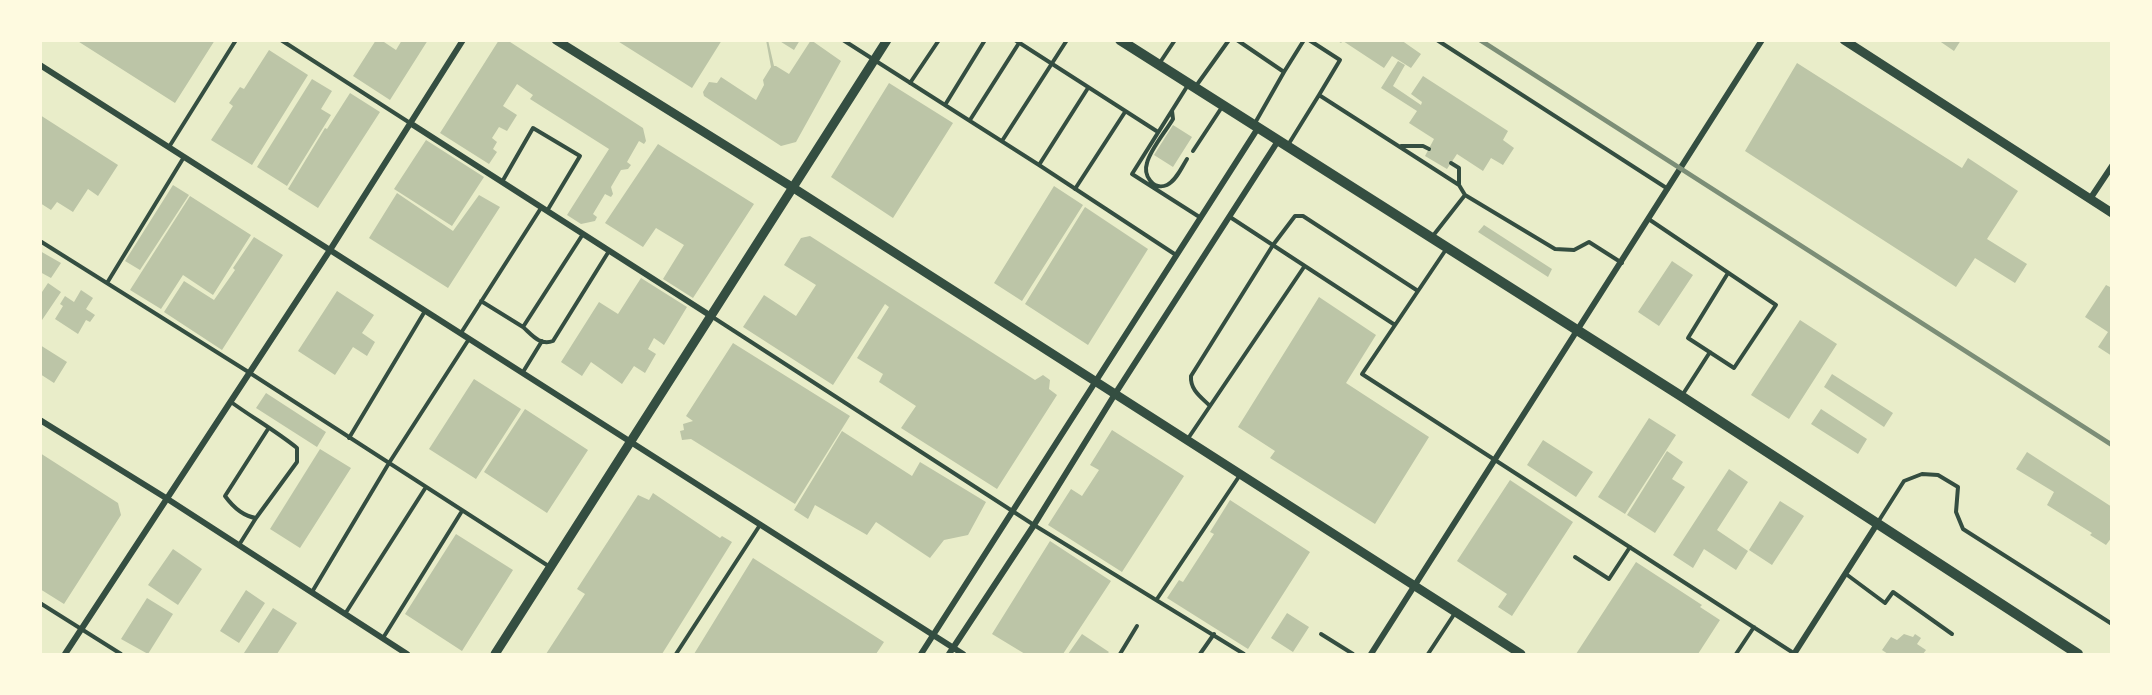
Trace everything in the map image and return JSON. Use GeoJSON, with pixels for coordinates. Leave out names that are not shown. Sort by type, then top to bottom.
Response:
{"type":"FeatureCollection","features":[{"type":"Feature","properties":{"kind":"main road"},"geometry":{"type":"LineString","coordinates":[[1120,40],[1681,396],[2079,654]]}},
{"type":"Feature","properties":{"kind":"street"},"geometry":{"type":"LineString","coordinates":[[65,654],[330,250],[463,40]]}},
{"type":"Feature","properties":{"kind":"street"},"geometry":{"type":"LineString","coordinates":[[556,40],[792,187],[1521,654]]}},
{"type":"Feature","properties":{"kind":"street"},"geometry":{"type":"LineString","coordinates":[[495,654],[887,40]]}},
{"type":"Feature","properties":{"kind":"street"},"geometry":{"type":"LineString","coordinates":[[1371,654],[1577,330],[1650,220],[1762,40]]}},
{"type":"Feature","properties":{"kind":"street"},"geometry":{"type":"LineString","coordinates":[[1844,40],[2112,213]]}},
{"type":"Feature","properties":{"kind":"street"},"geometry":{"type":"LineString","coordinates":[[40,65],[963,654]]}},
{"type":"Feature","properties":{"kind":"street"},"geometry":{"type":"LineString","coordinates":[[410,123],[711,316]]}},
{"type":"Feature","properties":{"kind":"street"},"geometry":{"type":"LineString","coordinates":[[921,654],[1201,218],[1255,127]]}},
{"type":"Feature","properties":{"kind":"street"},"geometry":{"type":"LineString","coordinates":[[949,654],[1034,525],[1230,216],[1283,144]]}},
{"type":"Feature","properties":{"kind":"street"},"geometry":{"type":"LineString","coordinates":[[2090,199],[2112,166]]}},
{"type":"Feature","properties":{"kind":"street"},"geometry":{"type":"LineString","coordinates":[[40,420],[166,498],[407,654]]}},
{"type":"Feature","properties":{"kind":"street"},"geometry":{"type":"LineString","coordinates":[[1795,654],[1877,524]]}},
{"type":"Feature","properties":{"kind":"lane"},"geometry":{"type":"LineString","coordinates":[[169,147],[236,40]]}},
{"type":"Feature","properties":{"kind":"lane"},"geometry":{"type":"LineString","coordinates":[[280,40],[410,123]]}},
{"type":"Feature","properties":{"kind":"lane"},"geometry":{"type":"LineString","coordinates":[[843,40],[1176,255]]}},
{"type":"Feature","properties":{"kind":"lane"},"geometry":{"type":"LineString","coordinates":[[910,83],[939,40]]}},
{"type":"Feature","properties":{"kind":"lane"},"geometry":{"type":"LineString","coordinates":[[945,105],[985,40]]}},
{"type":"Feature","properties":{"kind":"lane"},"geometry":{"type":"LineString","coordinates":[[1002,141],[1067,40]]}},
{"type":"Feature","properties":{"kind":"lane"},"geometry":{"type":"LineString","coordinates":[[1159,65],[1175,40]]}},
{"type":"Feature","properties":{"kind":"lane"},"geometry":{"type":"LineString","coordinates":[[1201,218],[1132,174],[1172,110],[1229,40]]}},
{"type":"Feature","properties":{"kind":"lane"},"geometry":{"type":"LineString","coordinates":[[1237,40],[1284,72]]}},
{"type":"Feature","properties":{"kind":"lane"},"geometry":{"type":"LineString","coordinates":[[1255,127],[1284,72],[1307,40],[1340,60],[1319,95],[1283,144]]}},
{"type":"Feature","properties":{"kind":"lane"},"geometry":{"type":"LineString","coordinates":[[1437,40],[1669,190]]}},
{"type":"Feature","properties":{"kind":"lane"},"geometry":{"type":"LineString","coordinates":[[969,120],[1017,42],[1158,132]]}},
{"type":"Feature","properties":{"kind":"lane"},"geometry":{"type":"LineString","coordinates":[[1039,165],[1088,88]]}},
{"type":"Feature","properties":{"kind":"lane"},"geometry":{"type":"LineString","coordinates":[[1319,95],[1459,185],[1465,195],[1554,249],[1575,250],[1589,242],[1622,263]]}},
{"type":"Feature","properties":{"kind":"lane"},"geometry":{"type":"LineString","coordinates":[[1192,151],[1222,106]]}},
{"type":"Feature","properties":{"kind":"lane"},"geometry":{"type":"LineString","coordinates":[[1172,110],[1173,119],[1147,162],[1145,172],[1150,181],[1159,186],[1167,185],[1175,178],[1187,159]]}},
{"type":"Feature","properties":{"kind":"lane"},"geometry":{"type":"LineString","coordinates":[[1075,189],[1125,112]]}},
{"type":"Feature","properties":{"kind":"lane"},"geometry":{"type":"LineString","coordinates":[[460,333],[580,156],[533,128],[502,182]]}},
{"type":"Feature","properties":{"kind":"lane"},"geometry":{"type":"LineString","coordinates":[[1400,146],[1423,146],[1429,149]]}},
{"type":"Feature","properties":{"kind":"lane"},"geometry":{"type":"LineString","coordinates":[[107,283],[184,157]]}},
{"type":"Feature","properties":{"kind":"lane"},"geometry":{"type":"LineString","coordinates":[[1451,163],[1459,168],[1459,185]]}},
{"type":"Feature","properties":{"kind":"lane"},"geometry":{"type":"LineString","coordinates":[[1432,238],[1465,195]]}},
{"type":"Feature","properties":{"kind":"lane"},"geometry":{"type":"LineString","coordinates":[[1230,216],[1395,325]]}},
{"type":"Feature","properties":{"kind":"lane"},"geometry":{"type":"LineString","coordinates":[[1210,406],[1194,389],[1191,376],[1273,245],[1295,216],[1303,216],[1418,291]]}},
{"type":"Feature","properties":{"kind":"lane"},"geometry":{"type":"LineString","coordinates":[[1650,220],[1776,304],[1734,368],[1688,338],[1728,273]]}},
{"type":"Feature","properties":{"kind":"lane"},"geometry":{"type":"LineString","coordinates":[[523,327],[582,234]]}},
{"type":"Feature","properties":{"kind":"lane"},"geometry":{"type":"LineString","coordinates":[[40,241],[250,373],[550,568]]}},
{"type":"Feature","properties":{"kind":"lane"},"geometry":{"type":"LineString","coordinates":[[1448,248],[1362,374],[1795,654]]}},
{"type":"Feature","properties":{"kind":"lane"},"geometry":{"type":"LineString","coordinates":[[481,301],[523,327],[536,339],[547,343],[553,340],[609,251]]}},
{"type":"Feature","properties":{"kind":"lane"},"geometry":{"type":"LineString","coordinates":[[1187,440],[1304,267]]}},
{"type":"Feature","properties":{"kind":"lane"},"geometry":{"type":"LineString","coordinates":[[349,438],[425,311]]}},
{"type":"Feature","properties":{"kind":"lane"},"geometry":{"type":"LineString","coordinates":[[711,316],[1034,525],[1245,654]]}},
{"type":"Feature","properties":{"kind":"lane"},"geometry":{"type":"LineString","coordinates":[[312,592],[389,463],[469,339]]}},
{"type":"Feature","properties":{"kind":"lane"},"geometry":{"type":"LineString","coordinates":[[522,373],[542,341]]}},
{"type":"Feature","properties":{"kind":"lane"},"geometry":{"type":"LineString","coordinates":[[1681,396],[1710,352]]}},
{"type":"Feature","properties":{"kind":"lane"},"geometry":{"type":"LineString","coordinates":[[231,402],[297,448],[297,462],[239,545]]}},
{"type":"Feature","properties":{"kind":"lane"},"geometry":{"type":"LineString","coordinates":[[256,518],[247,517],[225,496],[268,429]]}},
{"type":"Feature","properties":{"kind":"lane"},"geometry":{"type":"LineString","coordinates":[[1877,524],[1904,481],[1922,474],[1938,475],[1958,487],[1956,512],[1963,529],[2112,624]]}},
{"type":"Feature","properties":{"kind":"lane"},"geometry":{"type":"LineString","coordinates":[[1156,599],[1240,475]]}},
{"type":"Feature","properties":{"kind":"lane"},"geometry":{"type":"LineString","coordinates":[[345,614],[426,487]]}},
{"type":"Feature","properties":{"kind":"lane"},"geometry":{"type":"LineString","coordinates":[[382,638],[462,511]]}},
{"type":"Feature","properties":{"kind":"lane"},"geometry":{"type":"LineString","coordinates":[[676,654],[760,525]]}},
{"type":"Feature","properties":{"kind":"lane"},"geometry":{"type":"LineString","coordinates":[[1575,557],[1608,579],[1630,547]]}},
{"type":"Feature","properties":{"kind":"lane"},"geometry":{"type":"LineString","coordinates":[[1845,574],[1885,603],[1893,592],[1952,634]]}},
{"type":"Feature","properties":{"kind":"lane"},"geometry":{"type":"LineString","coordinates":[[40,612],[43,604],[121,654]]}},
{"type":"Feature","properties":{"kind":"lane"},"geometry":{"type":"LineString","coordinates":[[1428,654],[1455,612]]}},
{"type":"Feature","properties":{"kind":"lane"},"geometry":{"type":"LineString","coordinates":[[1120,654],[1137,626]]}},
{"type":"Feature","properties":{"kind":"lane"},"geometry":{"type":"LineString","coordinates":[[1736,654],[1754,627]]}},
{"type":"Feature","properties":{"kind":"lane"},"geometry":{"type":"LineString","coordinates":[[1200,654],[1214,634]]}},
{"type":"Feature","properties":{"kind":"lane"},"geometry":{"type":"LineString","coordinates":[[1321,634],[1353,654]]}},
{"type":"Feature","properties":{"kind":"building"},"geometry":{"type":"Polygon","coordinates":[[[76,40],[215,40],[175,103],[76,40]]]}},
{"type":"Feature","properties":{"kind":"building"},"geometry":{"type":"Polygon","coordinates":[[[376,40],[381,40],[396,50],[402,40],[428,40],[390,100],[353,76],[376,40]]]}},
{"type":"Feature","properties":{"kind":"building"},"geometry":{"type":"Polygon","coordinates":[[[499,40],[507,40],[643,128],[646,141],[644,144],[639,141],[627,162],[631,165],[628,169],[621,170],[611,187],[613,194],[611,197],[605,194],[593,214],[597,217],[595,221],[581,224],[567,215],[609,149],[530,99],[533,95],[517,84],[503,106],[517,115],[507,131],[499,127],[492,138],[497,142],[493,149],[497,152],[489,164],[440,133],[499,40]]]}},
{"type":"Feature","properties":{"kind":"building"},"geometry":{"type":"Polygon","coordinates":[[[616,40],[722,40],[692,88],[616,40]]]}},
{"type":"Feature","properties":{"kind":"building"},"geometry":{"type":"Polygon","coordinates":[[[766,40],[768,40],[774,66],[789,74],[811,40],[841,61],[796,142],[781,146],[704,96],[703,92],[709,82],[717,83],[721,77],[756,100],[764,85],[763,80],[771,67],[766,40]]]}},
{"type":"Feature","properties":{"kind":"building"},"geometry":{"type":"Polygon","coordinates":[[[778,40],[800,40],[794,50],[778,40]]]}},
{"type":"Feature","properties":{"kind":"building"},"geometry":{"type":"Polygon","coordinates":[[[1336,40],[1401,40],[1421,54],[1411,68],[1392,56],[1384,68],[1343,41],[1341,43],[1336,40]]]}},
{"type":"Feature","properties":{"kind":"building"},"geometry":{"type":"Polygon","coordinates":[[[1938,40],[1961,40],[1954,51],[1938,40]]]}},
{"type":"Feature","properties":{"kind":"building"},"geometry":{"type":"Polygon","coordinates":[[[269,50],[308,75],[252,165],[211,140],[233,106],[229,103],[240,87],[244,89],[269,50]]]}},
{"type":"Feature","properties":{"kind":"building"},"geometry":{"type":"Polygon","coordinates":[[[1398,61],[1405,65],[1393,86],[1421,105],[1422,102],[1411,94],[1423,76],[1508,131],[1503,140],[1514,148],[1503,165],[1491,158],[1483,171],[1457,154],[1447,169],[1425,156],[1434,139],[1409,123],[1417,111],[1381,88],[1398,61]]]}},
{"type":"Feature","properties":{"kind":"building"},"geometry":{"type":"Polygon","coordinates":[[[1797,63],[1962,168],[1968,158],[2018,191],[1987,239],[2027,264],[2015,283],[1975,258],[1956,287],[1745,151],[1797,63]]]}},
{"type":"Feature","properties":{"kind":"building"},"geometry":{"type":"Polygon","coordinates":[[[312,79],[332,91],[321,109],[331,115],[287,186],[257,167],[312,79]]]}},
{"type":"Feature","properties":{"kind":"building"},"geometry":{"type":"Polygon","coordinates":[[[889,83],[953,123],[893,218],[831,177],[889,83]]]}},
{"type":"Feature","properties":{"kind":"building"},"geometry":{"type":"Polygon","coordinates":[[[350,93],[380,112],[318,208],[288,189],[325,128],[327,129],[350,93]]]}},
{"type":"Feature","properties":{"kind":"building"},"geometry":{"type":"Polygon","coordinates":[[[40,115],[118,165],[98,196],[88,189],[73,212],[57,202],[51,210],[40,203],[40,115]]]}},
{"type":"Feature","properties":{"kind":"building"},"geometry":{"type":"Polygon","coordinates":[[[1173,125],[1192,137],[1173,167],[1154,155],[1173,125]]]}},
{"type":"Feature","properties":{"kind":"building"},"geometry":{"type":"Polygon","coordinates":[[[426,140],[484,177],[452,226],[394,189],[426,140]]]}},
{"type":"Feature","properties":{"kind":"building"},"geometry":{"type":"Polygon","coordinates":[[[658,144],[754,204],[693,298],[663,279],[684,245],[656,228],[643,247],[605,223],[658,144]]]}},
{"type":"Feature","properties":{"kind":"building"},"geometry":{"type":"Polygon","coordinates":[[[173,185],[189,195],[140,270],[125,261],[173,185]]]}},
{"type":"Feature","properties":{"kind":"building"},"geometry":{"type":"Polygon","coordinates":[[[1054,186],[1083,205],[1022,301],[994,283],[1054,186]]]}},
{"type":"Feature","properties":{"kind":"building"},"geometry":{"type":"Polygon","coordinates":[[[397,193],[453,231],[479,195],[500,207],[448,288],[369,238],[397,193]]]}},
{"type":"Feature","properties":{"kind":"building"},"geometry":{"type":"Polygon","coordinates":[[[190,196],[251,235],[213,295],[183,275],[161,309],[130,290],[190,196]]]}},
{"type":"Feature","properties":{"kind":"building"},"geometry":{"type":"Polygon","coordinates":[[[1085,207],[1148,249],[1088,345],[1025,304],[1085,207]]]}},
{"type":"Feature","properties":{"kind":"building"},"geometry":{"type":"Polygon","coordinates":[[[1484,225],[1552,269],[1548,277],[1478,232],[1484,225]]]}},
{"type":"Feature","properties":{"kind":"building"},"geometry":{"type":"Polygon","coordinates":[[[810,236],[1035,380],[1043,375],[1050,380],[1049,389],[1057,395],[997,489],[901,428],[916,406],[879,382],[883,374],[857,358],[889,307],[885,304],[833,385],[743,327],[764,295],[796,316],[816,285],[784,265],[801,238],[810,236]]]}},
{"type":"Feature","properties":{"kind":"building"},"geometry":{"type":"Polygon","coordinates":[[[254,237],[283,255],[222,350],[164,312],[184,281],[214,300],[254,237]]]}},
{"type":"Feature","properties":{"kind":"building"},"geometry":{"type":"Polygon","coordinates":[[[40,251],[61,263],[51,278],[40,272],[40,251]]]}},
{"type":"Feature","properties":{"kind":"building"},"geometry":{"type":"Polygon","coordinates":[[[1672,261],[1693,275],[1659,326],[1638,312],[1672,261]]]}},
{"type":"Feature","properties":{"kind":"building"},"geometry":{"type":"Polygon","coordinates":[[[641,278],[687,307],[664,345],[654,338],[648,349],[656,354],[645,373],[634,366],[622,384],[591,362],[582,376],[561,362],[599,302],[618,314],[641,278]]]}},
{"type":"Feature","properties":{"kind":"building"},"geometry":{"type":"Polygon","coordinates":[[[48,283],[61,292],[40,323],[40,295],[48,283]]]}},
{"type":"Feature","properties":{"kind":"building"},"geometry":{"type":"Polygon","coordinates":[[[2106,285],[2112,288],[2112,356],[2098,347],[2108,332],[2085,317],[2106,285]]]}},
{"type":"Feature","properties":{"kind":"building"},"geometry":{"type":"Polygon","coordinates":[[[81,290],[93,298],[86,309],[95,315],[90,322],[86,320],[78,334],[55,319],[63,306],[60,304],[65,296],[74,302],[81,290]]]}},
{"type":"Feature","properties":{"kind":"building"},"geometry":{"type":"Polygon","coordinates":[[[337,291],[374,315],[362,333],[375,342],[367,356],[353,347],[335,375],[298,351],[337,291]]]}},
{"type":"Feature","properties":{"kind":"building"},"geometry":{"type":"Polygon","coordinates":[[[1319,297],[1376,335],[1346,383],[1429,437],[1375,524],[1270,458],[1275,451],[1238,427],[1319,297]]]}},
{"type":"Feature","properties":{"kind":"building"},"geometry":{"type":"Polygon","coordinates":[[[1800,320],[1837,344],[1789,419],[1751,395],[1800,320]]]}},
{"type":"Feature","properties":{"kind":"building"},"geometry":{"type":"Polygon","coordinates":[[[733,343],[850,416],[795,504],[691,439],[682,440],[680,431],[684,430],[683,424],[693,421],[686,416],[733,343]]]}},
{"type":"Feature","properties":{"kind":"building"},"geometry":{"type":"Polygon","coordinates":[[[40,345],[67,362],[54,383],[40,374],[40,345]]]}},
{"type":"Feature","properties":{"kind":"building"},"geometry":{"type":"Polygon","coordinates":[[[1832,374],[1893,413],[1884,427],[1824,387],[1832,374]]]}},
{"type":"Feature","properties":{"kind":"building"},"geometry":{"type":"Polygon","coordinates":[[[474,379],[521,409],[476,479],[429,449],[474,379]]]}},
{"type":"Feature","properties":{"kind":"building"},"geometry":{"type":"Polygon","coordinates":[[[266,393],[326,432],[317,447],[256,408],[266,393]]]}},
{"type":"Feature","properties":{"kind":"building"},"geometry":{"type":"Polygon","coordinates":[[[525,409],[588,450],[547,513],[484,472],[525,409]]]}},
{"type":"Feature","properties":{"kind":"building"},"geometry":{"type":"Polygon","coordinates":[[[1821,409],[1867,439],[1858,454],[1811,424],[1821,409]]]}},
{"type":"Feature","properties":{"kind":"building"},"geometry":{"type":"Polygon","coordinates":[[[1649,418],[1676,435],[1625,514],[1598,497],[1649,418]]]}},
{"type":"Feature","properties":{"kind":"building"},"geometry":{"type":"Polygon","coordinates":[[[1112,430],[1184,476],[1122,572],[1048,525],[1071,489],[1082,496],[1099,470],[1090,465],[1112,430]]]}},
{"type":"Feature","properties":{"kind":"building"},"geometry":{"type":"Polygon","coordinates":[[[842,431],[912,476],[920,462],[986,502],[968,535],[944,540],[930,558],[876,522],[867,535],[815,505],[808,519],[794,510],[842,431]]]}},
{"type":"Feature","properties":{"kind":"building"},"geometry":{"type":"Polygon","coordinates":[[[1543,440],[1593,472],[1576,497],[1527,465],[1543,440]]]}},
{"type":"Feature","properties":{"kind":"building"},"geometry":{"type":"Polygon","coordinates":[[[320,449],[351,468],[300,548],[270,529],[320,449]]]}},
{"type":"Feature","properties":{"kind":"building"},"geometry":{"type":"Polygon","coordinates":[[[1667,451],[1683,462],[1672,479],[1685,487],[1655,533],[1627,515],[1667,451]]]}},
{"type":"Feature","properties":{"kind":"building"},"geometry":{"type":"Polygon","coordinates":[[[2027,452],[2112,507],[2112,537],[2106,545],[2090,535],[2092,533],[2047,505],[2054,492],[2016,469],[2027,452]]]}},
{"type":"Feature","properties":{"kind":"building"},"geometry":{"type":"Polygon","coordinates":[[[40,453],[118,503],[121,515],[64,604],[40,589],[40,453]]]}},
{"type":"Feature","properties":{"kind":"building"},"geometry":{"type":"Polygon","coordinates":[[[1729,469],[1748,482],[1717,530],[1748,551],[1736,570],[1704,549],[1693,568],[1673,555],[1729,469]]]}},
{"type":"Feature","properties":{"kind":"building"},"geometry":{"type":"Polygon","coordinates":[[[1510,480],[1573,522],[1512,616],[1498,607],[1507,594],[1457,561],[1510,480]]]}},
{"type":"Feature","properties":{"kind":"building"},"geometry":{"type":"Polygon","coordinates":[[[653,493],[720,538],[722,536],[732,542],[662,654],[546,654],[585,594],[577,589],[638,495],[649,500],[653,493]]]}},
{"type":"Feature","properties":{"kind":"building"},"geometry":{"type":"Polygon","coordinates":[[[1230,500],[1310,552],[1248,649],[1167,598],[1179,580],[1183,582],[1214,534],[1210,532],[1230,500]]]}},
{"type":"Feature","properties":{"kind":"building"},"geometry":{"type":"Polygon","coordinates":[[[1780,501],[1804,516],[1772,565],[1749,550],[1780,501]]]}},
{"type":"Feature","properties":{"kind":"building"},"geometry":{"type":"Polygon","coordinates":[[[456,534],[513,570],[462,651],[405,614],[456,534]]]}},
{"type":"Feature","properties":{"kind":"building"},"geometry":{"type":"Polygon","coordinates":[[[1050,541],[1111,581],[1063,654],[1025,654],[992,634],[1050,541]]]}},
{"type":"Feature","properties":{"kind":"building"},"geometry":{"type":"Polygon","coordinates":[[[173,549],[202,569],[178,605],[148,585],[173,549]]]}},
{"type":"Feature","properties":{"kind":"building"},"geometry":{"type":"Polygon","coordinates":[[[753,558],[884,642],[876,654],[694,654],[753,558]]]}},
{"type":"Feature","properties":{"kind":"building"},"geometry":{"type":"Polygon","coordinates":[[[1636,562],[1702,605],[1700,607],[1720,620],[1698,654],[1576,654],[1636,562]]]}},
{"type":"Feature","properties":{"kind":"building"},"geometry":{"type":"Polygon","coordinates":[[[246,590],[265,603],[239,643],[220,631],[246,590]]]}},
{"type":"Feature","properties":{"kind":"building"},"geometry":{"type":"Polygon","coordinates":[[[147,598],[173,614],[148,654],[121,639],[147,598]]]}},
{"type":"Feature","properties":{"kind":"building"},"geometry":{"type":"Polygon","coordinates":[[[273,608],[297,623],[277,654],[244,653],[273,608]]]}},
{"type":"Feature","properties":{"kind":"building"},"geometry":{"type":"Polygon","coordinates":[[[1287,613],[1309,627],[1293,652],[1271,638],[1287,613]]]}},
{"type":"Feature","properties":{"kind":"building"},"geometry":{"type":"Polygon","coordinates":[[[1082,634],[1109,652],[1107,654],[1068,654],[1082,634]]]}},
{"type":"Feature","properties":{"kind":"building"},"geometry":{"type":"Polygon","coordinates":[[[1904,634],[1913,637],[1915,634],[1921,638],[1917,644],[1926,650],[1923,654],[1888,654],[1882,650],[1891,637],[1897,640],[1904,634]]]}},
{"type":"Feature","properties":{"kind":"railway"},"geometry":{"type":"LineString","coordinates":[[1480,40],[2112,445]]}}]}
